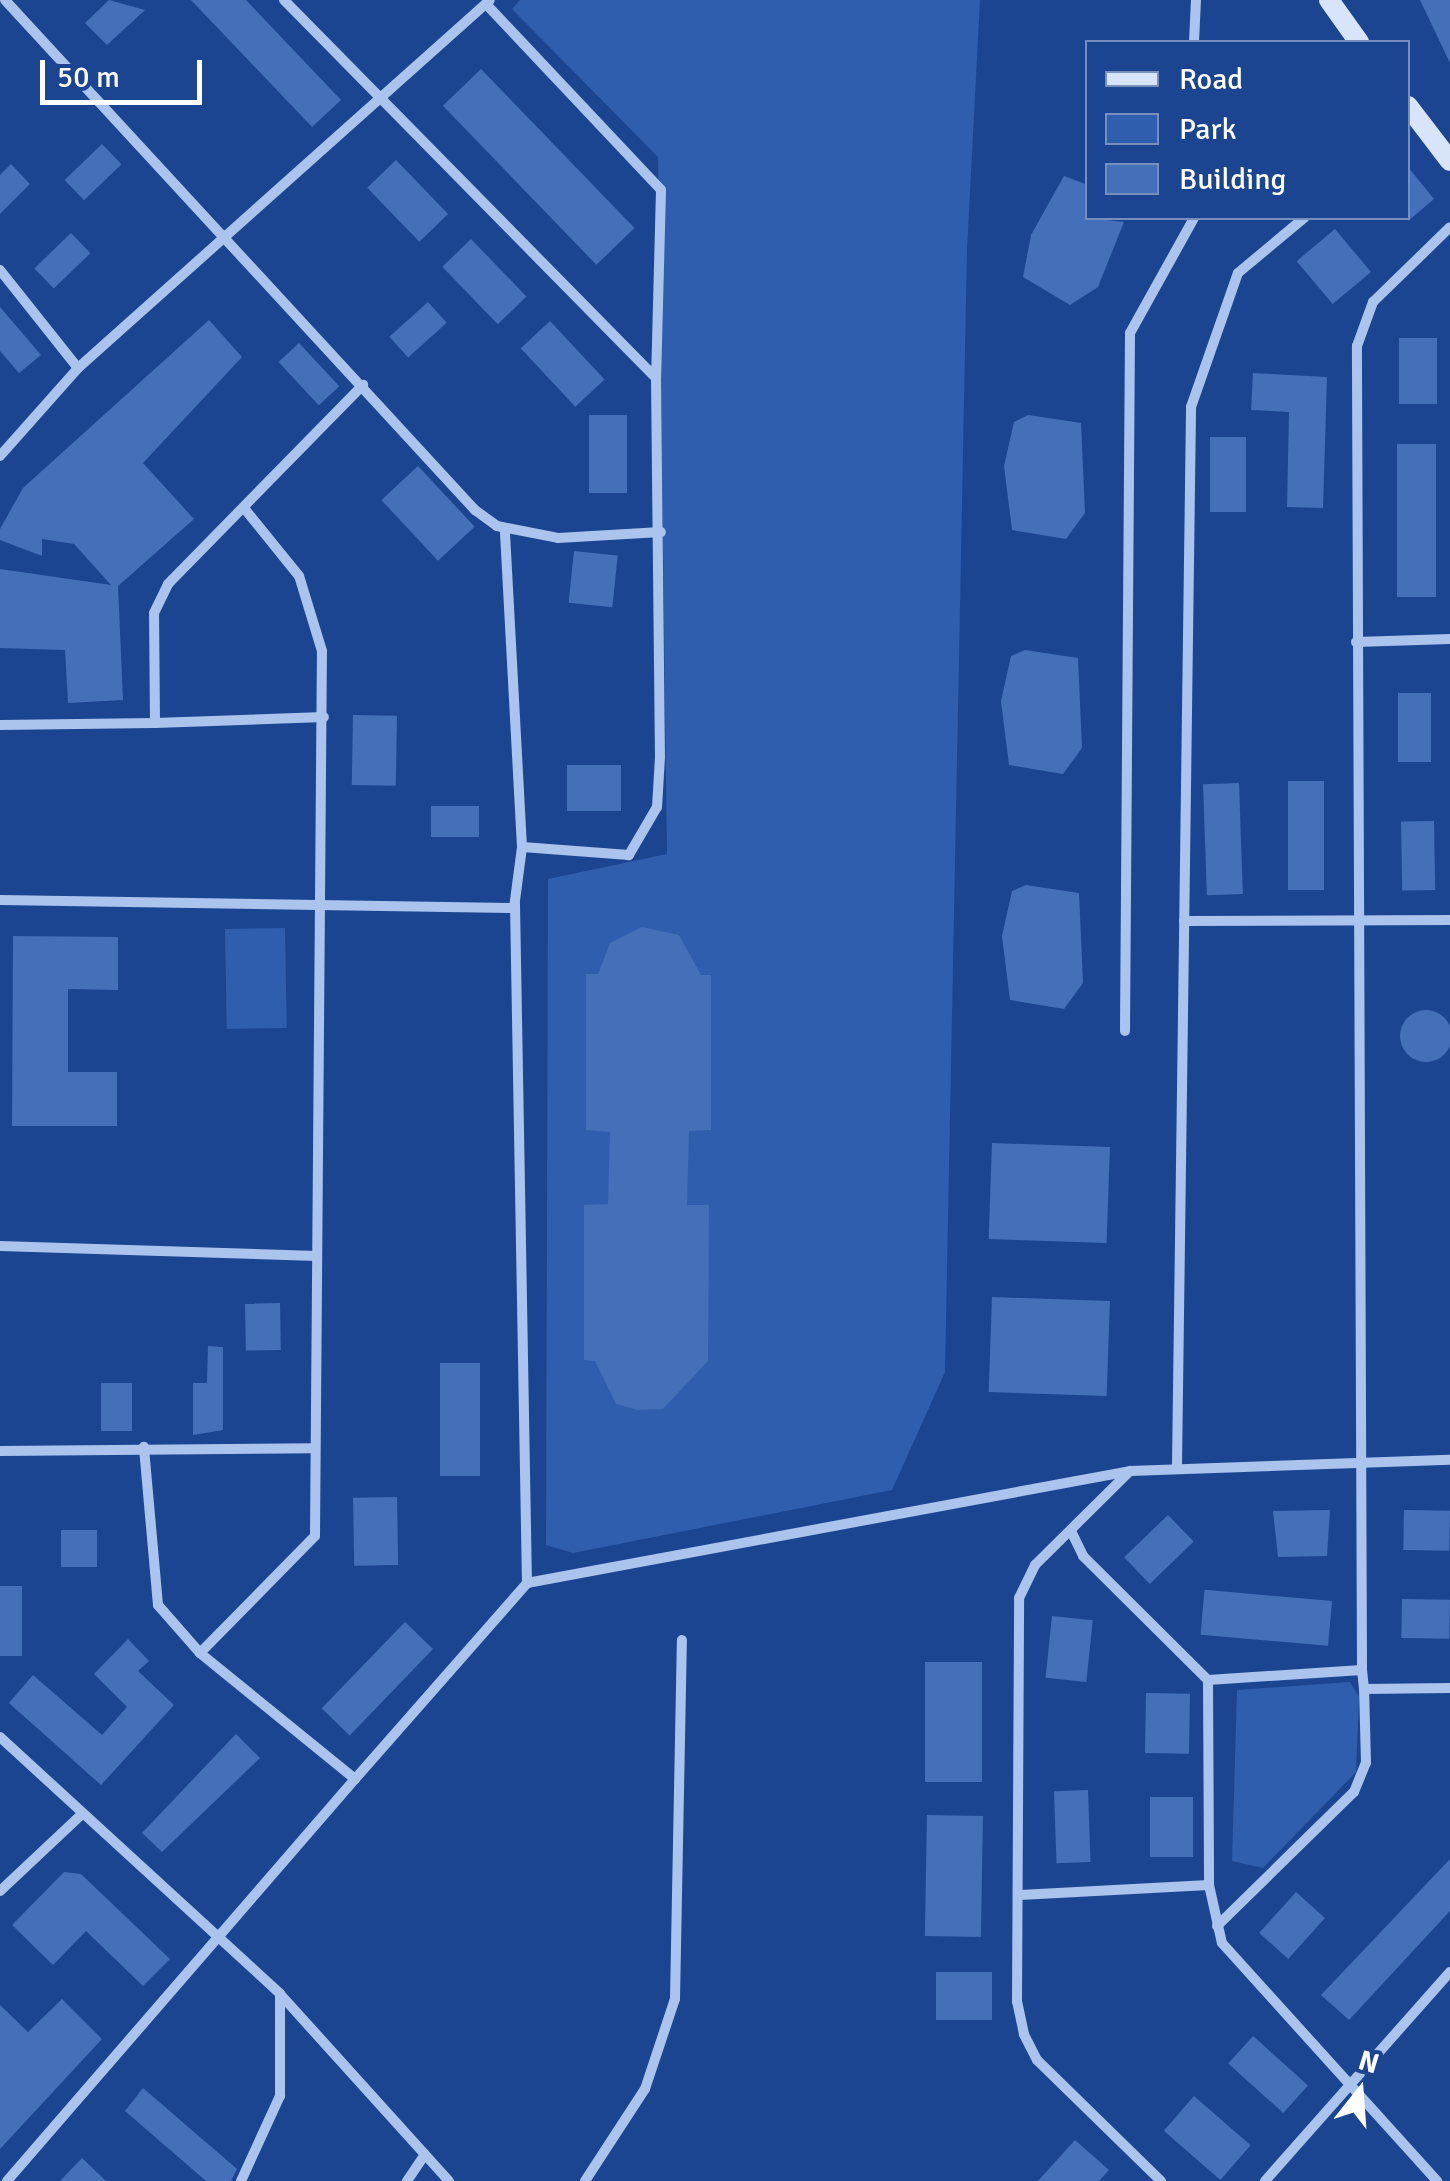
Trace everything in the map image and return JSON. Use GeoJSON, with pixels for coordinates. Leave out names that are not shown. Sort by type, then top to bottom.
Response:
{"type":"FeatureCollection","features":[{"type":"Feature","properties":{"kind":"street"},"geometry":{"type":"LineString","coordinates":[[284,0],[382,104],[656,378]]}},
{"type":"Feature","properties":{"kind":"street"},"geometry":{"type":"LineString","coordinates":[[1194,40],[1196,0]]}},
{"type":"Feature","properties":{"kind":"street"},"geometry":{"type":"LineString","coordinates":[[8,1],[224,241],[475,510],[505,528],[558,538],[660,532]]}},
{"type":"Feature","properties":{"kind":"street"},"geometry":{"type":"LineString","coordinates":[[0,456],[78,368],[382,104],[488,2],[661,190],[656,378],[660,532],[656,807],[630,854],[522,847]]}},
{"type":"Feature","properties":{"kind":"street"},"geometry":{"type":"LineString","coordinates":[[1334,2],[1352,40]]}},
{"type":"Feature","properties":{"kind":"street"},"geometry":{"type":"LineString","coordinates":[[1412,120],[1450,161]]}},
{"type":"Feature","properties":{"kind":"street"},"geometry":{"type":"LineString","coordinates":[[1185,235],[1186,220]]}},
{"type":"Feature","properties":{"kind":"street"},"geometry":{"type":"LineString","coordinates":[[1125,1031],[1128,350],[1193,220]]}},
{"type":"Feature","properties":{"kind":"street"},"geometry":{"type":"LineString","coordinates":[[1177,1466],[1191,407],[1238,273],[1302,220]]}},
{"type":"Feature","properties":{"kind":"street"},"geometry":{"type":"LineString","coordinates":[[1216,1926],[1354,1792],[1366,1762],[1355,1468],[1360,922],[1357,346],[1373,302],[1450,227]]}},
{"type":"Feature","properties":{"kind":"street"},"geometry":{"type":"LineString","coordinates":[[0,270],[78,368]]}},
{"type":"Feature","properties":{"kind":"street"},"geometry":{"type":"LineString","coordinates":[[155,724],[154,613],[168,584],[362,386]]}},
{"type":"Feature","properties":{"kind":"street"},"geometry":{"type":"LineString","coordinates":[[200,1653],[315,1536],[322,651],[299,576],[244,508]]}},
{"type":"Feature","properties":{"kind":"street"},"geometry":{"type":"LineString","coordinates":[[505,528],[522,847],[515,904],[527,1583]]}},
{"type":"Feature","properties":{"kind":"street"},"geometry":{"type":"LineString","coordinates":[[1356,642],[1450,639]]}},
{"type":"Feature","properties":{"kind":"street"},"geometry":{"type":"LineString","coordinates":[[0,725],[324,717]]}},
{"type":"Feature","properties":{"kind":"street"},"geometry":{"type":"LineString","coordinates":[[0,900],[319,908],[515,904]]}},
{"type":"Feature","properties":{"kind":"street"},"geometry":{"type":"LineString","coordinates":[[1184,921],[1450,920]]}},
{"type":"Feature","properties":{"kind":"street"},"geometry":{"type":"LineString","coordinates":[[0,1246],[317,1256]]}},
{"type":"Feature","properties":{"kind":"street"},"geometry":{"type":"LineString","coordinates":[[144,1447],[158,1605],[200,1653],[355,1779]]}},
{"type":"Feature","properties":{"kind":"street"},"geometry":{"type":"LineString","coordinates":[[0,1451],[315,1448]]}},
{"type":"Feature","properties":{"kind":"street"},"geometry":{"type":"LineString","coordinates":[[7,2181],[527,1583],[1130,1471],[1177,1466],[1355,1468],[1450,1460]]}},
{"type":"Feature","properties":{"kind":"street"},"geometry":{"type":"LineString","coordinates":[[1130,1471],[1035,1565],[1019,1598],[1017,2002],[1031,2048],[1161,2181]]}},
{"type":"Feature","properties":{"kind":"street"},"geometry":{"type":"LineString","coordinates":[[1071,1531],[1084,1556],[1208,1680],[1209,1885],[1216,1926],[1234,1959],[1348,2078],[1437,2181]]}},
{"type":"Feature","properties":{"kind":"street"},"geometry":{"type":"LineString","coordinates":[[585,2181],[645,2089],[676,1999],[682,1640]]}},
{"type":"Feature","properties":{"kind":"street"},"geometry":{"type":"LineString","coordinates":[[1208,1680],[1362,1670]]}},
{"type":"Feature","properties":{"kind":"street"},"geometry":{"type":"LineString","coordinates":[[1364,1689],[1450,1688]]}},
{"type":"Feature","properties":{"kind":"street"},"geometry":{"type":"LineString","coordinates":[[0,1736],[280,1994],[450,2181]]}},
{"type":"Feature","properties":{"kind":"street"},"geometry":{"type":"LineString","coordinates":[[0,1891],[82,1814]]}},
{"type":"Feature","properties":{"kind":"street"},"geometry":{"type":"LineString","coordinates":[[1020,1895],[1209,1885]]}},
{"type":"Feature","properties":{"kind":"street"},"geometry":{"type":"LineString","coordinates":[[1265,2181],[1348,2078],[1450,1972]]}},
{"type":"Feature","properties":{"kind":"street"},"geometry":{"type":"LineString","coordinates":[[242,2181],[280,2096],[280,1994]]}},
{"type":"Feature","properties":{"kind":"street"},"geometry":{"type":"LineString","coordinates":[[406,2181],[425,2154]]}},
{"type":"Feature","properties":{"kind":"green space"},"geometry":{"type":"Polygon","coordinates":[[[520,0],[980,0],[967,249],[945,1372],[892,1490],[573,1553],[546,1545],[548,879],[667,854],[658,157],[512,9],[520,0]]]}},
{"type":"Feature","properties":{"kind":"green space"},"geometry":{"type":"Polygon","coordinates":[[[285,928],[287,1028],[227,1029],[225,929],[285,928]]]}},
{"type":"Feature","properties":{"kind":"green space"},"geometry":{"type":"Polygon","coordinates":[[[1350,1682],[1359,1697],[1356,1772],[1263,1868],[1232,1861],[1237,1690],[1350,1682]]]}},
{"type":"Feature","properties":{"kind":"building"},"geometry":{"type":"Polygon","coordinates":[[[109,0],[145,10],[107,45],[85,23],[109,0]]]}},
{"type":"Feature","properties":{"kind":"building"},"geometry":{"type":"Polygon","coordinates":[[[191,0],[246,0],[341,100],[312,127],[191,0]]]}},
{"type":"Feature","properties":{"kind":"building"},"geometry":{"type":"Polygon","coordinates":[[[1420,0],[1450,0],[1450,63],[1420,0]]]}},
{"type":"Feature","properties":{"kind":"building"},"geometry":{"type":"Polygon","coordinates":[[[481,69],[635,228],[596,265],[443,106],[481,69]]]}},
{"type":"Feature","properties":{"kind":"building"},"geometry":{"type":"Polygon","coordinates":[[[102,144],[121,164],[84,200],[65,180],[102,144]]]}},
{"type":"Feature","properties":{"kind":"building"},"geometry":{"type":"Polygon","coordinates":[[[396,160],[448,214],[419,242],[367,188],[396,160]]]}},
{"type":"Feature","properties":{"kind":"building"},"geometry":{"type":"Polygon","coordinates":[[[11,164],[30,184],[0,214],[0,175],[11,164]]]}},
{"type":"Feature","properties":{"kind":"building"},"geometry":{"type":"Polygon","coordinates":[[[1410,169],[1434,199],[1410,219],[1410,169]]]}},
{"type":"Feature","properties":{"kind":"building"},"geometry":{"type":"Polygon","coordinates":[[[1064,176],[1085,184],[1085,220],[1124,222],[1098,287],[1070,305],[1023,277],[1031,235],[1064,176]]]}},
{"type":"Feature","properties":{"kind":"building"},"geometry":{"type":"Polygon","coordinates":[[[1335,229],[1371,272],[1333,304],[1297,261],[1335,229]]]}},
{"type":"Feature","properties":{"kind":"building"},"geometry":{"type":"Polygon","coordinates":[[[71,233],[90,253],[54,289],[34,268],[71,233]]]}},
{"type":"Feature","properties":{"kind":"building"},"geometry":{"type":"Polygon","coordinates":[[[471,239],[527,297],[498,324],[442,267],[471,239]]]}},
{"type":"Feature","properties":{"kind":"building"},"geometry":{"type":"Polygon","coordinates":[[[428,302],[447,323],[408,358],[389,337],[428,302]]]}},
{"type":"Feature","properties":{"kind":"building"},"geometry":{"type":"Polygon","coordinates":[[[0,307],[41,355],[19,373],[0,351],[0,307]]]}},
{"type":"Feature","properties":{"kind":"building"},"geometry":{"type":"Polygon","coordinates":[[[209,320],[242,357],[143,463],[194,519],[118,586],[123,700],[68,703],[65,650],[0,648],[0,569],[111,585],[74,544],[42,539],[42,556],[0,540],[0,529],[23,488],[209,320]]]}},
{"type":"Feature","properties":{"kind":"building"},"geometry":{"type":"Polygon","coordinates":[[[550,321],[605,380],[575,407],[521,348],[550,321]]]}},
{"type":"Feature","properties":{"kind":"building"},"geometry":{"type":"Polygon","coordinates":[[[1399,338],[1437,338],[1437,404],[1399,404],[1399,338]]]}},
{"type":"Feature","properties":{"kind":"building"},"geometry":{"type":"Polygon","coordinates":[[[299,343],[339,386],[319,405],[279,362],[299,343]]]}},
{"type":"Feature","properties":{"kind":"building"},"geometry":{"type":"Polygon","coordinates":[[[1253,373],[1327,377],[1323,508],[1287,507],[1289,412],[1251,410],[1253,373]]]}},
{"type":"Feature","properties":{"kind":"building"},"geometry":{"type":"Polygon","coordinates":[[[589,415],[627,415],[627,493],[589,493],[589,415]]]}},
{"type":"Feature","properties":{"kind":"building"},"geometry":{"type":"Polygon","coordinates":[[[1028,415],[1081,423],[1085,513],[1066,539],[1012,530],[1004,466],[1014,422],[1028,415]]]}},
{"type":"Feature","properties":{"kind":"building"},"geometry":{"type":"Polygon","coordinates":[[[1210,437],[1246,437],[1246,512],[1210,512],[1210,437]]]}},
{"type":"Feature","properties":{"kind":"building"},"geometry":{"type":"Polygon","coordinates":[[[1397,444],[1436,444],[1436,597],[1397,597],[1397,444]]]}},
{"type":"Feature","properties":{"kind":"building"},"geometry":{"type":"Polygon","coordinates":[[[418,466],[475,527],[438,561],[381,500],[418,466]]]}},
{"type":"Feature","properties":{"kind":"building"},"geometry":{"type":"Polygon","coordinates":[[[574,551],[618,556],[612,607],[569,603],[574,551]]]}},
{"type":"Feature","properties":{"kind":"building"},"geometry":{"type":"Polygon","coordinates":[[[1025,650],[1078,658],[1082,748],[1063,774],[1009,765],[1001,701],[1011,656],[1025,650]]]}},
{"type":"Feature","properties":{"kind":"building"},"geometry":{"type":"Polygon","coordinates":[[[1398,693],[1431,693],[1431,762],[1398,762],[1398,693]]]}},
{"type":"Feature","properties":{"kind":"building"},"geometry":{"type":"Polygon","coordinates":[[[353,715],[397,716],[396,786],[352,785],[353,715]]]}},
{"type":"Feature","properties":{"kind":"building"},"geometry":{"type":"Polygon","coordinates":[[[567,765],[621,765],[621,811],[567,811],[567,765]]]}},
{"type":"Feature","properties":{"kind":"building"},"geometry":{"type":"Polygon","coordinates":[[[1288,781],[1324,781],[1324,890],[1288,890],[1288,781]]]}},
{"type":"Feature","properties":{"kind":"building"},"geometry":{"type":"Polygon","coordinates":[[[1239,783],[1243,894],[1207,895],[1203,784],[1239,783]]]}},
{"type":"Feature","properties":{"kind":"building"},"geometry":{"type":"Polygon","coordinates":[[[431,806],[479,806],[479,837],[431,837],[431,806]]]}},
{"type":"Feature","properties":{"kind":"building"},"geometry":{"type":"Polygon","coordinates":[[[1434,821],[1435,890],[1402,891],[1401,822],[1434,821]]]}},
{"type":"Feature","properties":{"kind":"building"},"geometry":{"type":"Polygon","coordinates":[[[1026,885],[1079,893],[1083,983],[1064,1009],[1010,1000],[1002,936],[1012,891],[1026,885]]]}},
{"type":"Feature","properties":{"kind":"building"},"geometry":{"type":"Polygon","coordinates":[[[642,927],[679,935],[701,975],[711,975],[711,1130],[689,1131],[687,1205],[709,1205],[708,1361],[663,1409],[638,1410],[616,1404],[595,1361],[584,1360],[584,1205],[608,1204],[610,1132],[586,1130],[586,974],[598,974],[610,943],[642,927]]]}},
{"type":"Feature","properties":{"kind":"building"},"geometry":{"type":"Polygon","coordinates":[[[13,936],[118,937],[118,990],[68,989],[68,1072],[117,1072],[117,1126],[12,1126],[13,936]]]}},
{"type":"Feature","properties":{"kind":"building"},"geometry":{"type":"Polygon","coordinates":[[[1416,1012],[1436,1012],[1450,1026],[1450,1046],[1436,1060],[1416,1060],[1402,1046],[1402,1026],[1416,1012]]]}},
{"type":"Feature","properties":{"kind":"building"},"geometry":{"type":"Polygon","coordinates":[[[992,1143],[1110,1147],[1107,1243],[989,1239],[992,1143]]]}},
{"type":"Feature","properties":{"kind":"building"},"geometry":{"type":"Polygon","coordinates":[[[992,1297],[1110,1301],[1107,1396],[989,1392],[992,1297]]]}},
{"type":"Feature","properties":{"kind":"building"},"geometry":{"type":"Polygon","coordinates":[[[280,1303],[281,1350],[246,1351],[245,1304],[280,1303]]]}},
{"type":"Feature","properties":{"kind":"building"},"geometry":{"type":"Polygon","coordinates":[[[208,1346],[223,1347],[223,1430],[193,1435],[193,1383],[207,1383],[208,1346]]]}},
{"type":"Feature","properties":{"kind":"building"},"geometry":{"type":"Polygon","coordinates":[[[440,1363],[480,1363],[480,1476],[440,1476],[440,1363]]]}},
{"type":"Feature","properties":{"kind":"building"},"geometry":{"type":"Polygon","coordinates":[[[101,1383],[132,1383],[132,1431],[101,1431],[101,1383]]]}},
{"type":"Feature","properties":{"kind":"building"},"geometry":{"type":"Polygon","coordinates":[[[397,1497],[398,1565],[354,1566],[353,1498],[397,1497]]]}},
{"type":"Feature","properties":{"kind":"building"},"geometry":{"type":"Polygon","coordinates":[[[1330,1510],[1327,1556],[1278,1557],[1273,1511],[1330,1510]]]}},
{"type":"Feature","properties":{"kind":"building"},"geometry":{"type":"Polygon","coordinates":[[[1404,1510],[1450,1511],[1449,1551],[1403,1550],[1404,1510]]]}},
{"type":"Feature","properties":{"kind":"building"},"geometry":{"type":"Polygon","coordinates":[[[1168,1515],[1194,1542],[1150,1584],[1124,1557],[1168,1515]]]}},
{"type":"Feature","properties":{"kind":"building"},"geometry":{"type":"Polygon","coordinates":[[[61,1530],[97,1530],[97,1567],[61,1567],[61,1530]]]}},
{"type":"Feature","properties":{"kind":"building"},"geometry":{"type":"Polygon","coordinates":[[[0,1586],[22,1586],[22,1656],[0,1656],[0,1586]]]}},
{"type":"Feature","properties":{"kind":"building"},"geometry":{"type":"Polygon","coordinates":[[[1204,1590],[1332,1601],[1328,1646],[1201,1635],[1204,1590]]]}},
{"type":"Feature","properties":{"kind":"building"},"geometry":{"type":"Polygon","coordinates":[[[1402,1599],[1450,1600],[1449,1639],[1401,1638],[1402,1599]]]}},
{"type":"Feature","properties":{"kind":"building"},"geometry":{"type":"Polygon","coordinates":[[[1052,1616],[1093,1620],[1086,1682],[1046,1678],[1052,1616]]]}},
{"type":"Feature","properties":{"kind":"building"},"geometry":{"type":"Polygon","coordinates":[[[405,1622],[433,1649],[350,1735],[322,1708],[405,1622]]]}},
{"type":"Feature","properties":{"kind":"building"},"geometry":{"type":"Polygon","coordinates":[[[128,1639],[149,1661],[138,1671],[174,1705],[101,1785],[9,1703],[33,1675],[102,1735],[127,1707],[94,1674],[128,1639]]]}},
{"type":"Feature","properties":{"kind":"building"},"geometry":{"type":"Polygon","coordinates":[[[925,1662],[982,1662],[982,1782],[925,1782],[925,1662]]]}},
{"type":"Feature","properties":{"kind":"building"},"geometry":{"type":"Polygon","coordinates":[[[1146,1693],[1190,1694],[1189,1754],[1145,1753],[1146,1693]]]}},
{"type":"Feature","properties":{"kind":"building"},"geometry":{"type":"Polygon","coordinates":[[[236,1734],[260,1758],[162,1852],[142,1833],[236,1734]]]}},
{"type":"Feature","properties":{"kind":"building"},"geometry":{"type":"Polygon","coordinates":[[[1088,1790],[1091,1862],[1057,1863],[1054,1791],[1088,1790]]]}},
{"type":"Feature","properties":{"kind":"building"},"geometry":{"type":"Polygon","coordinates":[[[1150,1797],[1193,1797],[1193,1857],[1150,1857],[1150,1797]]]}},
{"type":"Feature","properties":{"kind":"building"},"geometry":{"type":"Polygon","coordinates":[[[927,1815],[983,1816],[981,1937],[925,1936],[927,1815]]]}},
{"type":"Feature","properties":{"kind":"building"},"geometry":{"type":"Polygon","coordinates":[[[1450,1859],[1450,1911],[1349,2020],[1321,1995],[1450,1859]]]}},
{"type":"Feature","properties":{"kind":"building"},"geometry":{"type":"Polygon","coordinates":[[[64,1872],[81,1874],[170,1959],[143,1986],[86,1931],[53,1965],[12,1925],[64,1872]]]}},
{"type":"Feature","properties":{"kind":"building"},"geometry":{"type":"Polygon","coordinates":[[[1296,1892],[1325,1918],[1288,1959],[1259,1933],[1296,1892]]]}},
{"type":"Feature","properties":{"kind":"building"},"geometry":{"type":"Polygon","coordinates":[[[936,1972],[992,1972],[992,2020],[936,2020],[936,1972]]]}},
{"type":"Feature","properties":{"kind":"building"},"geometry":{"type":"Polygon","coordinates":[[[62,1999],[102,2039],[0,2149],[0,2005],[28,2032],[62,1999]]]}},
{"type":"Feature","properties":{"kind":"building"},"geometry":{"type":"Polygon","coordinates":[[[1253,2036],[1308,2086],[1283,2113],[1228,2063],[1253,2036]]]}},
{"type":"Feature","properties":{"kind":"building"},"geometry":{"type":"Polygon","coordinates":[[[143,2088],[237,2169],[231,2181],[206,2181],[125,2111],[143,2088]]]}},
{"type":"Feature","properties":{"kind":"building"},"geometry":{"type":"Polygon","coordinates":[[[1194,2096],[1251,2145],[1220,2180],[1164,2131],[1194,2096]]]}},
{"type":"Feature","properties":{"kind":"building"},"geometry":{"type":"Polygon","coordinates":[[[1075,2140],[1109,2170],[1099,2181],[1038,2181],[1075,2140]]]}},
{"type":"Feature","properties":{"kind":"building"},"geometry":{"type":"Polygon","coordinates":[[[82,2158],[106,2181],[60,2181],[82,2158]]]}}]}
